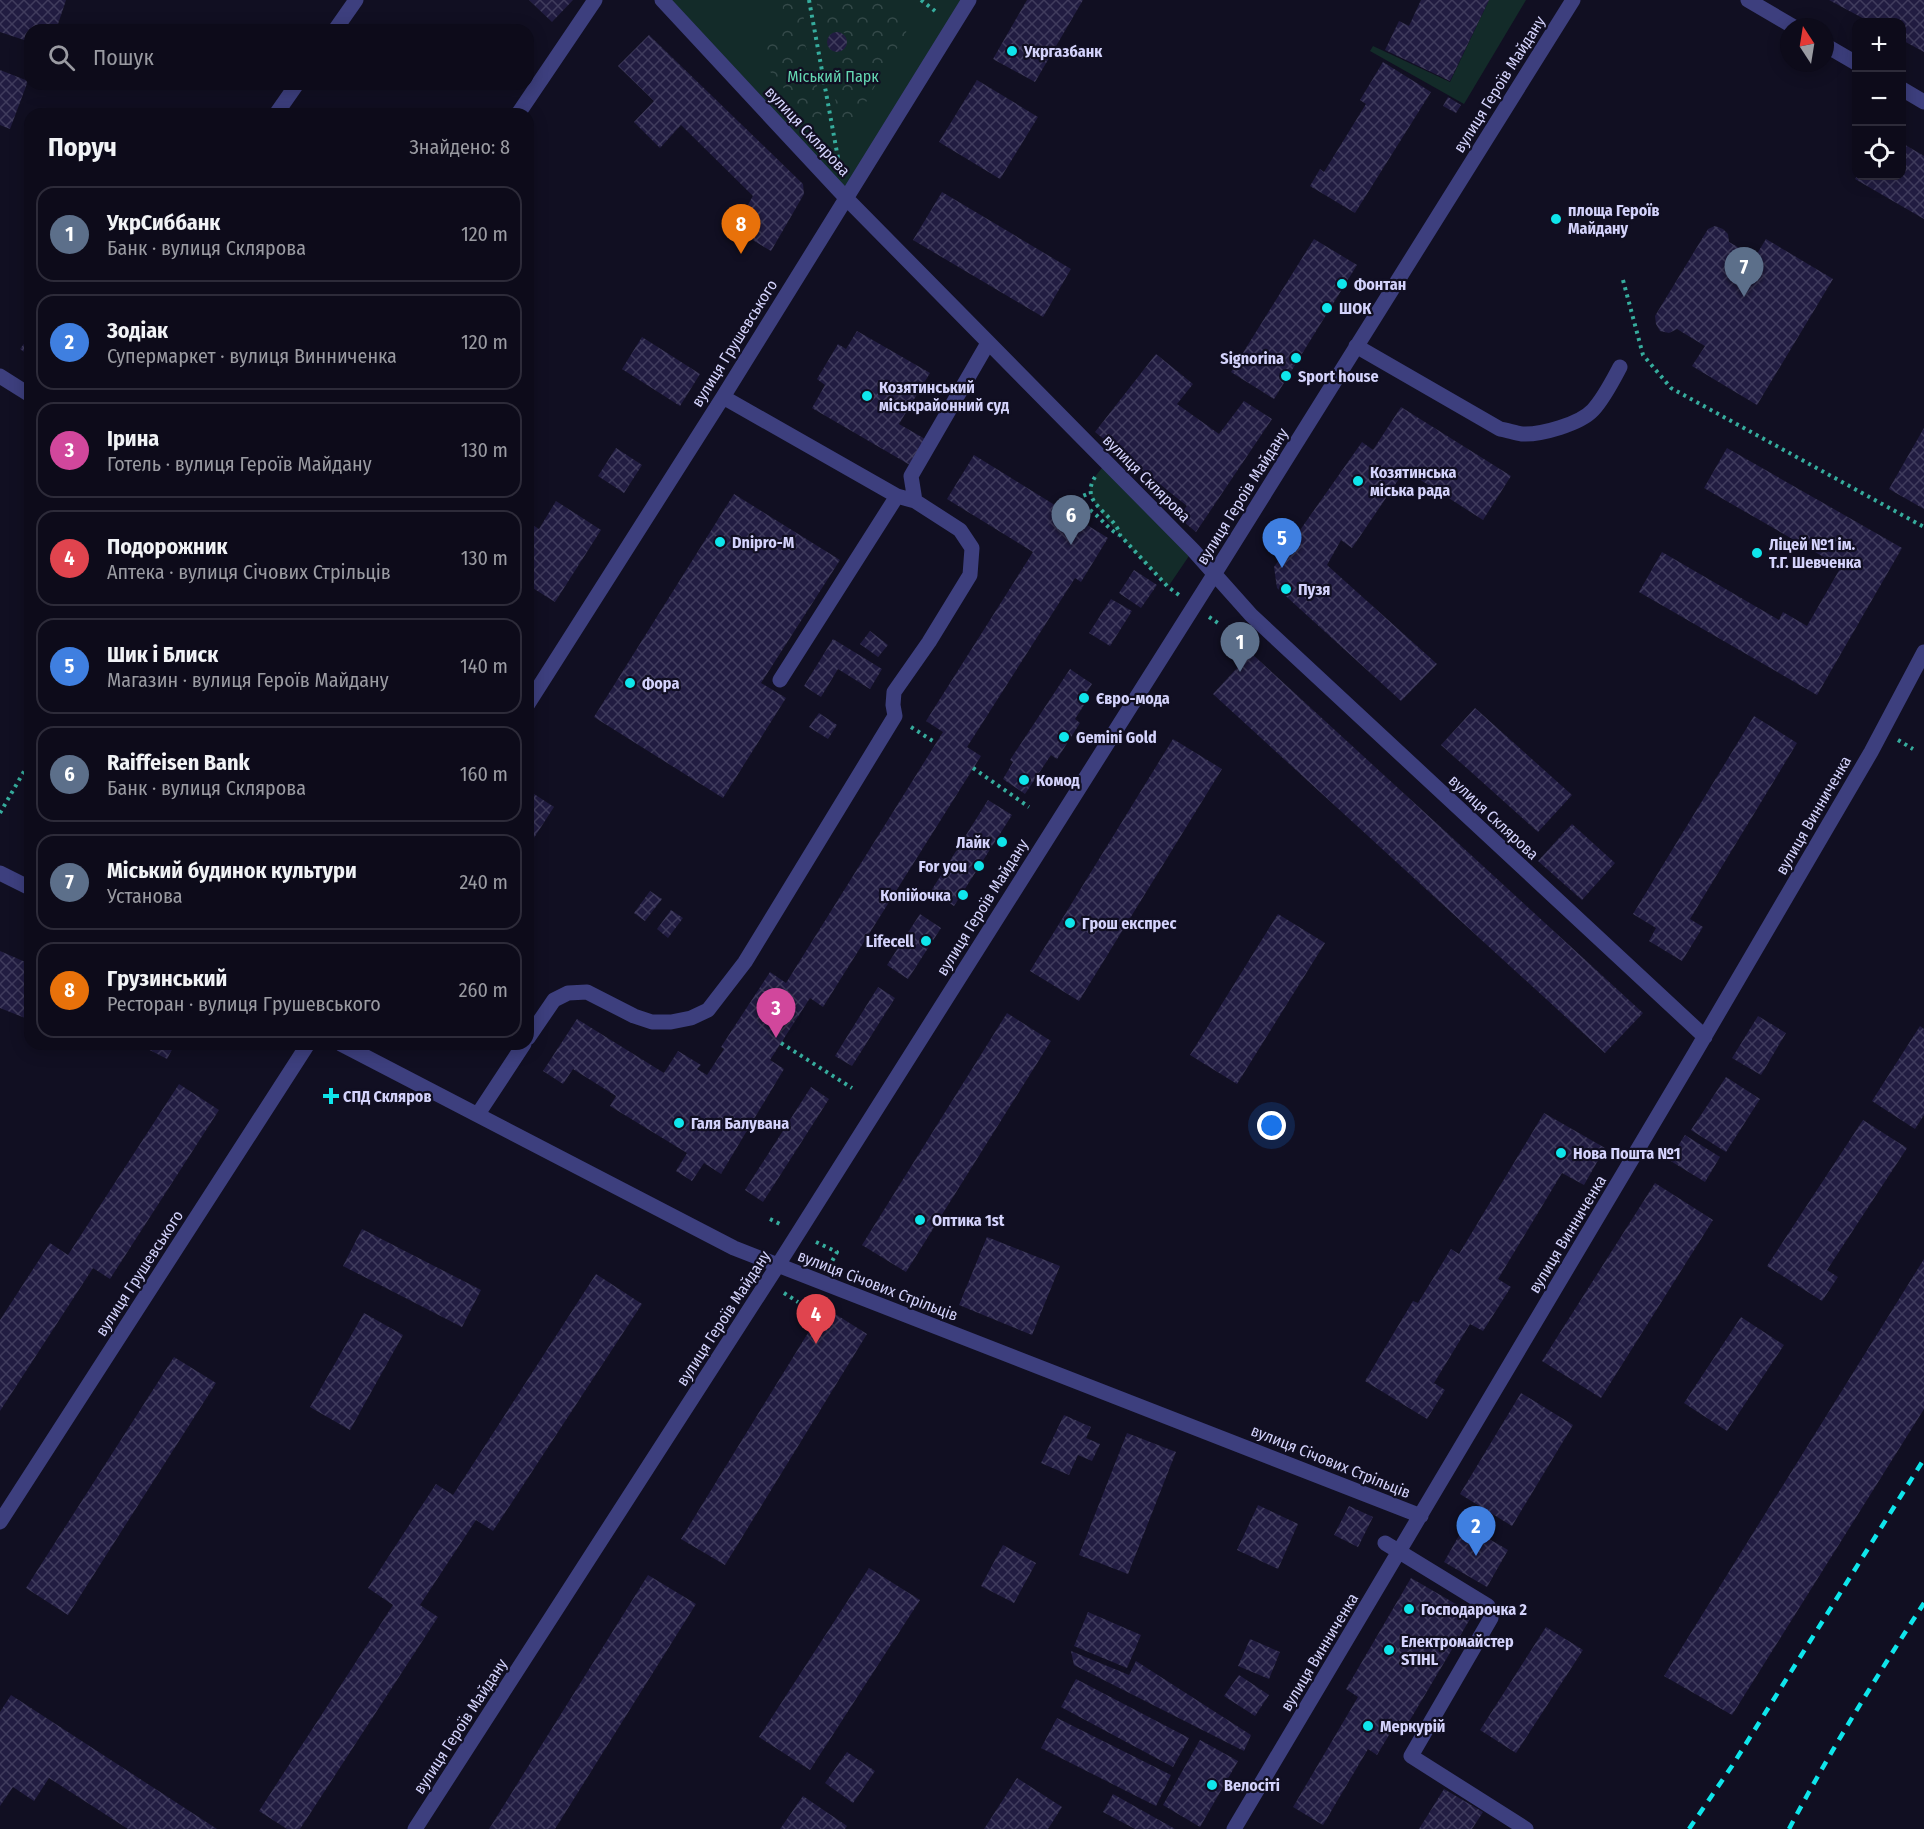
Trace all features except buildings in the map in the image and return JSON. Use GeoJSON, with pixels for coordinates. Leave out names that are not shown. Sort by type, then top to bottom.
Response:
{"type":"FeatureCollection","features":[{"type":"Feature","properties":{"kind":"street"},"geometry":{"type":"LineString","coordinates":[[339,24],[356,0]]}},
{"type":"Feature","properties":{"kind":"street"},"geometry":{"type":"LineString","coordinates":[[522,108],[596,0]]}},
{"type":"Feature","properties":{"kind":"street","name":"вулиця Склярова"},"geometry":{"type":"LineString","coordinates":[[662,0],[846,198],[1215,573],[1251,615],[1705,1037]]}},
{"type":"Feature","properties":{"kind":"street","name":"вулиця Грушевського"},"geometry":{"type":"LineString","coordinates":[[534,690],[723,397],[969,0]]}},
{"type":"Feature","properties":{"kind":"street","name":"вулиця Героїв Майдану"},"geometry":{"type":"LineString","coordinates":[[415,1829],[778,1265],[1573,0]]}},
{"type":"Feature","properties":{"kind":"street"},"geometry":{"type":"LineString","coordinates":[[1748,0],[1780,19]]}},
{"type":"Feature","properties":{"kind":"street"},"geometry":{"type":"LineString","coordinates":[[1834,50],[1852,60]]}},
{"type":"Feature","properties":{"kind":"street"},"geometry":{"type":"LineString","coordinates":[[280,108],[293,90]]}},
{"type":"Feature","properties":{"kind":"street"},"geometry":{"type":"LineString","coordinates":[[1906,91],[1924,102]]}},
{"type":"Feature","properties":{"kind":"street"},"geometry":{"type":"LineString","coordinates":[[915,501],[911,476],[988,343]]}},
{"type":"Feature","properties":{"kind":"street"},"geometry":{"type":"LineString","coordinates":[[1356,346],[1500,429],[1523,434],[1547,431],[1590,413],[1601,400],[1620,367]]}},
{"type":"Feature","properties":{"kind":"street"},"geometry":{"type":"LineString","coordinates":[[0,376],[24,391]]}},
{"type":"Feature","properties":{"kind":"street"},"geometry":{"type":"LineString","coordinates":[[534,1029],[554,1000],[568,993],[587,992],[634,1016],[652,1022],[671,1022],[691,1018],[708,1010],[745,962],[895,716],[894,692],[970,575],[972,548],[960,530],[915,501],[897,496],[723,397]]}},
{"type":"Feature","properties":{"kind":"street"},"geometry":{"type":"LineString","coordinates":[[780,680],[897,496]]}},
{"type":"Feature","properties":{"kind":"street","name":"вулиця Винниченка"},"geometry":{"type":"LineString","coordinates":[[1234,1829],[1705,1037],[1871,752],[1924,652]]}},
{"type":"Feature","properties":{"kind":"street"},"geometry":{"type":"LineString","coordinates":[[0,873],[24,885]]}},
{"type":"Feature","properties":{"kind":"street","name":"вулиця Грушевського"},"geometry":{"type":"LineString","coordinates":[[0,1522],[304,1050]]}},
{"type":"Feature","properties":{"kind":"street","name":"вулиця Січових Стрільців"},"geometry":{"type":"LineString","coordinates":[[353,1050],[734,1248],[1421,1516]]}},
{"type":"Feature","properties":{"kind":"street"},"geometry":{"type":"LineString","coordinates":[[478,1114],[520,1050]]}},
{"type":"Feature","properties":{"kind":"street"},"geometry":{"type":"LineString","coordinates":[[1385,1543],[1488,1606],[1491,1618],[1411,1756],[1526,1829]]}},
{"type":"Feature","properties":{"kind":"path"},"geometry":{"type":"LineString","coordinates":[[809,0],[840,168]]}},
{"type":"Feature","properties":{"kind":"path"},"geometry":{"type":"LineString","coordinates":[[921,0],[935,11]]}},
{"type":"Feature","properties":{"kind":"path"},"geometry":{"type":"LineString","coordinates":[[1623,280],[1643,355],[1671,388],[1924,527]]}},
{"type":"Feature","properties":{"kind":"path"},"geometry":{"type":"LineString","coordinates":[[1106,463],[1091,483],[1090,493],[1094,502],[1118,527],[1120,535]]}},
{"type":"Feature","properties":{"kind":"path"},"geometry":{"type":"LineString","coordinates":[[1090,493],[1080,497],[1069,514],[1086,508],[1091,511],[1112,531],[1120,535],[1168,587]]}},
{"type":"Feature","properties":{"kind":"path"},"geometry":{"type":"LineString","coordinates":[[895,716],[936,743]]}},
{"type":"Feature","properties":{"kind":"path"},"geometry":{"type":"LineString","coordinates":[[973,768],[1029,807]]}},
{"type":"Feature","properties":{"kind":"path"},"geometry":{"type":"LineString","coordinates":[[0,813],[24,771]]}},
{"type":"Feature","properties":{"kind":"path"},"geometry":{"type":"LineString","coordinates":[[781,1043],[852,1088]]}},
{"type":"Feature","properties":{"kind":"green space","name":"Міський Парк"},"geometry":{"type":"Polygon","coordinates":[[[659,0],[968,0],[846,198],[659,0]]]}},
{"type":"Feature","properties":{"kind":"green space"},"geometry":{"type":"Polygon","coordinates":[[[782,0],[803,0],[805,44],[823,107],[820,121],[810,120],[767,68],[764,56],[766,45],[784,21],[782,0]]]}},
{"type":"Feature","properties":{"kind":"green space"},"geometry":{"type":"Polygon","coordinates":[[[817,0],[887,0],[899,10],[906,20],[905,37],[888,60],[867,101],[852,118],[845,119],[840,115],[835,99],[835,79],[838,65],[850,52],[852,37],[839,30],[826,29],[817,11],[817,0]]]}},
{"type":"Feature","properties":{"kind":"green space"},"geometry":{"type":"Polygon","coordinates":[[[1489,0],[1526,0],[1464,104],[1370,51],[1373,46],[1450,82],[1489,0]]]}},
{"type":"Feature","properties":{"kind":"green space"},"geometry":{"type":"Polygon","coordinates":[[[1106,463],[1193,550],[1168,587],[1110,524],[1092,499],[1090,490],[1092,483],[1106,463]]]}},
{"type":"Feature","properties":{"kind":"railway"},"geometry":{"type":"LineString","coordinates":[[1689,1829],[1732,1766],[1924,1459]]}},
{"type":"Feature","properties":{"kind":"railway"},"geometry":{"type":"LineString","coordinates":[[1789,1829],[1854,1714],[1924,1603]]}},
{"type":"Feature","properties":{"kind":"place","name":"Укргазбанк"},"geometry":{"type":"Point","coordinates":[1012,51]}},
{"type":"Feature","properties":{"kind":"place","name":"площа Героїв Майдану"},"geometry":{"type":"Point","coordinates":[1556,219]}},
{"type":"Feature","properties":{"kind":"place","name":"Грузинський"},"geometry":{"type":"Point","coordinates":[741,254]}},
{"type":"Feature","properties":{"kind":"place","name":"Фонтан"},"geometry":{"type":"Point","coordinates":[1342,284]}},
{"type":"Feature","properties":{"kind":"place","name":"Міський будинок культури"},"geometry":{"type":"Point","coordinates":[1744,297]}},
{"type":"Feature","properties":{"kind":"place","name":"ШОК"},"geometry":{"type":"Point","coordinates":[1327,308]}},
{"type":"Feature","properties":{"kind":"place","name":"Signorina"},"geometry":{"type":"Point","coordinates":[1296,358]}},
{"type":"Feature","properties":{"kind":"place","name":"Sport house"},"geometry":{"type":"Point","coordinates":[1286,376]}},
{"type":"Feature","properties":{"kind":"place","name":"Козятинський міськрайонний суд"},"geometry":{"type":"Point","coordinates":[867,396]}},
{"type":"Feature","properties":{"kind":"place","name":"Козятинська міська рада"},"geometry":{"type":"Point","coordinates":[1358,481]}},
{"type":"Feature","properties":{"kind":"place","name":"Dnipro-M"},"geometry":{"type":"Point","coordinates":[720,542]}},
{"type":"Feature","properties":{"kind":"place","name":"Raiffeisen Bank"},"geometry":{"type":"Point","coordinates":[1071,545]}},
{"type":"Feature","properties":{"kind":"place","name":"Ліцей №1 ім. Т.Г. Шевченка"},"geometry":{"type":"Point","coordinates":[1757,553]}},
{"type":"Feature","properties":{"kind":"place","name":"Шик і Блиск"},"geometry":{"type":"Point","coordinates":[1282,568]}},
{"type":"Feature","properties":{"kind":"place","name":"Пузя"},"geometry":{"type":"Point","coordinates":[1286,589]}},
{"type":"Feature","properties":{"kind":"place","name":"УкрСиббанк"},"geometry":{"type":"Point","coordinates":[1240,672]}},
{"type":"Feature","properties":{"kind":"place","name":"Фора"},"geometry":{"type":"Point","coordinates":[630,683]}},
{"type":"Feature","properties":{"kind":"place","name":"Євро-мода"},"geometry":{"type":"Point","coordinates":[1084,698]}},
{"type":"Feature","properties":{"kind":"place","name":"Gemini Gold"},"geometry":{"type":"Point","coordinates":[1064,737]}},
{"type":"Feature","properties":{"kind":"place","name":"Комод"},"geometry":{"type":"Point","coordinates":[1024,780]}},
{"type":"Feature","properties":{"kind":"place","name":"Лайк"},"geometry":{"type":"Point","coordinates":[1002,842]}},
{"type":"Feature","properties":{"kind":"place","name":"For you"},"geometry":{"type":"Point","coordinates":[979,866]}},
{"type":"Feature","properties":{"kind":"place","name":"Копійочка"},"geometry":{"type":"Point","coordinates":[963,895]}},
{"type":"Feature","properties":{"kind":"place","name":"Грош експрес"},"geometry":{"type":"Point","coordinates":[1070,923]}},
{"type":"Feature","properties":{"kind":"place","name":"Lifecell"},"geometry":{"type":"Point","coordinates":[926,941]}},
{"type":"Feature","properties":{"kind":"place","name":"Ірина"},"geometry":{"type":"Point","coordinates":[776,1038]}},
{"type":"Feature","properties":{"kind":"place","name":"СПД Скляров"},"geometry":{"type":"Point","coordinates":[331,1096]}},
{"type":"Feature","properties":{"kind":"place","name":"Галя Балувана"},"geometry":{"type":"Point","coordinates":[679,1123]}},
{"type":"Feature","properties":{"kind":"place","name":"Нова Пошта №1"},"geometry":{"type":"Point","coordinates":[1561,1153]}},
{"type":"Feature","properties":{"kind":"place","name":"Оптика 1st"},"geometry":{"type":"Point","coordinates":[920,1220]}},
{"type":"Feature","properties":{"kind":"place","name":"Подорожник"},"geometry":{"type":"Point","coordinates":[816,1344]}},
{"type":"Feature","properties":{"kind":"place","name":"Зодіак"},"geometry":{"type":"Point","coordinates":[1476,1556]}},
{"type":"Feature","properties":{"kind":"place","name":"Господарочка 2"},"geometry":{"type":"Point","coordinates":[1409,1609]}},
{"type":"Feature","properties":{"kind":"place","name":"Електромайстер STIHL"},"geometry":{"type":"Point","coordinates":[1389,1650]}},
{"type":"Feature","properties":{"kind":"place","name":"Меркурій"},"geometry":{"type":"Point","coordinates":[1368,1726]}},
{"type":"Feature","properties":{"kind":"place","name":"Велосіті"},"geometry":{"type":"Point","coordinates":[1212,1785]}}]}
